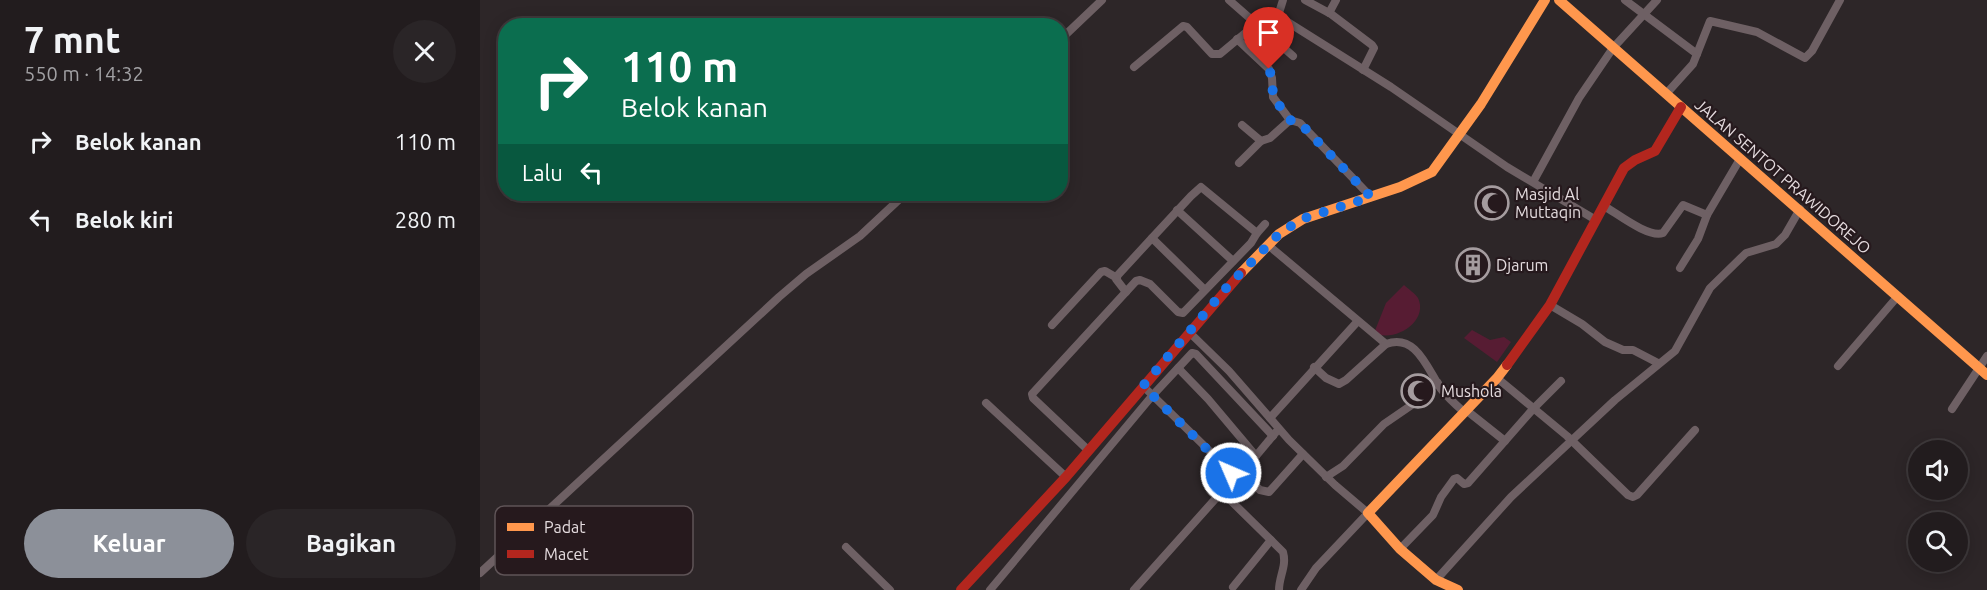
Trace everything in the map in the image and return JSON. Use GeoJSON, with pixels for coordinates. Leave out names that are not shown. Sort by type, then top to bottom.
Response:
{"type":"FeatureCollection","features":[{"type":"Feature","properties":{"kind":"street"},"geometry":{"type":"LineString","coordinates":[[1068,32],[1102,0]]}},
{"type":"Feature","properties":{"kind":"street"},"geometry":{"type":"LineString","coordinates":[[1229,0],[1293,56]]}},
{"type":"Feature","properties":{"kind":"street"},"geometry":{"type":"LineString","coordinates":[[1278,16],[1283,0]]}},
{"type":"Feature","properties":{"kind":"street"},"geometry":{"type":"LineString","coordinates":[[1305,0],[1329,13],[1372,45],[1374,48],[1363,70]]}},
{"type":"Feature","properties":{"kind":"street"},"geometry":{"type":"LineString","coordinates":[[1329,13],[1336,0]]}},
{"type":"Feature","properties":{"kind":"street"},"geometry":{"type":"LineString","coordinates":[[1086,448],[1033,398],[1032,394],[1136,281],[1140,280],[1150,284],[1178,312],[1183,313],[1201,307],[1224,282],[1279,234],[1302,219],[1412,183],[1426,176],[1460,134],[1545,0]]}},
{"type":"Feature","properties":{"kind":"street","name":"JALAN SENTOT PRAWIDOREJO"},"geometry":{"type":"LineString","coordinates":[[1559,0],[1984,372]]}},
{"type":"Feature","properties":{"kind":"street"},"geometry":{"type":"LineString","coordinates":[[1625,0],[1697,54]]}},
{"type":"Feature","properties":{"kind":"street"},"geometry":{"type":"LineString","coordinates":[[1533,182],[1579,98],[1613,48],[1657,0]]}},
{"type":"Feature","properties":{"kind":"street"},"geometry":{"type":"LineString","coordinates":[[1666,94],[1693,64],[1711,20],[1757,32],[1806,57],[1812,51],[1840,0]]}},
{"type":"Feature","properties":{"kind":"street"},"geometry":{"type":"LineString","coordinates":[[1134,67],[1183,26],[1187,27],[1214,54],[1220,54],[1256,24],[1278,16]]}},
{"type":"Feature","properties":{"kind":"street"},"geometry":{"type":"LineString","coordinates":[[1278,16],[1533,182],[1596,220]]}},
{"type":"Feature","properties":{"kind":"street"},"geometry":{"type":"LineString","coordinates":[[1237,39],[1269,69],[1273,97],[1290,120],[1300,123],[1371,197]]}},
{"type":"Feature","properties":{"kind":"street"},"geometry":{"type":"LineString","coordinates":[[1301,590],[1316,568],[1497,378],[1550,305],[1624,168],[1655,151],[1681,107]]}},
{"type":"Feature","properties":{"kind":"street"},"geometry":{"type":"LineString","coordinates":[[1239,163],[1262,141],[1270,138],[1290,120]]}},
{"type":"Feature","properties":{"kind":"street"},"geometry":{"type":"LineString","coordinates":[[1242,125],[1262,141]]}},
{"type":"Feature","properties":{"kind":"street"},"geometry":{"type":"LineString","coordinates":[[1680,268],[1698,239],[1707,215],[1740,159]]}},
{"type":"Feature","properties":{"kind":"street"},"geometry":{"type":"LineString","coordinates":[[1116,278],[1177,210],[1200,188],[1203,188],[1257,233]]}},
{"type":"Feature","properties":{"kind":"street"},"geometry":{"type":"LineString","coordinates":[[553,506],[779,297],[806,274],[860,236],[898,201]]}},
{"type":"Feature","properties":{"kind":"street"},"geometry":{"type":"LineString","coordinates":[[1604,206],[1649,233],[1659,235],[1663,233],[1683,204],[1707,215]]}},
{"type":"Feature","properties":{"kind":"street"},"geometry":{"type":"LineString","coordinates":[[1436,580],[1511,497],[1571,440],[1674,351],[1710,288],[1746,253],[1776,244],[1785,235],[1800,209]]}},
{"type":"Feature","properties":{"kind":"street"},"geometry":{"type":"LineString","coordinates":[[1177,210],[1233,261]]}},
{"type":"Feature","properties":{"kind":"street"},"geometry":{"type":"LineString","coordinates":[[1205,290],[1224,282],[1233,261],[1265,224]]}},
{"type":"Feature","properties":{"kind":"street"},"geometry":{"type":"LineString","coordinates":[[1152,238],[1205,290]]}},
{"type":"Feature","properties":{"kind":"street"},"geometry":{"type":"LineString","coordinates":[[1268,244],[1357,322],[1386,344]]}},
{"type":"Feature","properties":{"kind":"street"},"geometry":{"type":"LineString","coordinates":[[1052,326],[1101,272],[1105,271],[1116,278],[1126,292]]}},
{"type":"Feature","properties":{"kind":"street"},"geometry":{"type":"LineString","coordinates":[[960,590],[1038,507],[1086,448],[1098,438],[1189,332],[1201,307],[1205,290]]}},
{"type":"Feature","properties":{"kind":"street"},"geometry":{"type":"LineString","coordinates":[[1839,366],[1898,296]]}},
{"type":"Feature","properties":{"kind":"street"},"geometry":{"type":"LineString","coordinates":[[1550,305],[1582,324],[1605,342],[1623,350],[1633,350],[1658,363]]}},
{"type":"Feature","properties":{"kind":"street"},"geometry":{"type":"LineString","coordinates":[[1270,418],[1357,322]]}},
{"type":"Feature","properties":{"kind":"street"},"geometry":{"type":"LineString","coordinates":[[1189,332],[1229,370],[1270,418],[1276,433]]}},
{"type":"Feature","properties":{"kind":"street"},"geometry":{"type":"LineString","coordinates":[[1314,367],[1326,378],[1339,384],[1386,344],[1396,340],[1406,342],[1417,352],[1450,399],[1505,441]]}},
{"type":"Feature","properties":{"kind":"street"},"geometry":{"type":"LineString","coordinates":[[990,590],[1152,396],[1192,353],[1196,354],[1276,433],[1303,454],[1368,513],[1400,549],[1436,580],[1458,590]]}},
{"type":"Feature","properties":{"kind":"street"},"geometry":{"type":"LineString","coordinates":[[1952,410],[1984,372],[1987,356]]}},
{"type":"Feature","properties":{"kind":"street"},"geometry":{"type":"LineString","coordinates":[[1178,368],[1208,399],[1256,456]]}},
{"type":"Feature","properties":{"kind":"street"},"geometry":{"type":"LineString","coordinates":[[1497,378],[1571,440],[1628,495],[1633,497],[1695,430]]}},
{"type":"Feature","properties":{"kind":"street"},"geometry":{"type":"LineString","coordinates":[[1400,549],[1433,515],[1441,497],[1454,479],[1464,484],[1468,483],[1533,409],[1561,381]]}},
{"type":"Feature","properties":{"kind":"street"},"geometry":{"type":"LineString","coordinates":[[1326,477],[1343,466],[1384,424],[1419,400],[1438,383]]}},
{"type":"Feature","properties":{"kind":"street"},"geometry":{"type":"LineString","coordinates":[[1143,386],[1227,468],[1234,478]]}},
{"type":"Feature","properties":{"kind":"street"},"geometry":{"type":"LineString","coordinates":[[986,403],[1064,476]]}},
{"type":"Feature","properties":{"kind":"street"},"geometry":{"type":"LineString","coordinates":[[1134,590],[1276,433]]}},
{"type":"Feature","properties":{"kind":"street"},"geometry":{"type":"LineString","coordinates":[[1098,438],[1110,448]]}},
{"type":"Feature","properties":{"kind":"street"},"geometry":{"type":"LineString","coordinates":[[1240,471],[1260,490],[1269,492],[1303,454]]}},
{"type":"Feature","properties":{"kind":"street"},"geometry":{"type":"LineString","coordinates":[[1222,492],[1283,552],[1285,561],[1279,590]]}},
{"type":"Feature","properties":{"kind":"street"},"geometry":{"type":"LineString","coordinates":[[1038,507],[1050,518]]}},
{"type":"Feature","properties":{"kind":"street"},"geometry":{"type":"LineString","coordinates":[[1233,587],[1271,540]]}},
{"type":"Feature","properties":{"kind":"street"},"geometry":{"type":"LineString","coordinates":[[846,547],[890,590]]}},
{"type":"Feature","properties":{"kind":"street"},"geometry":{"type":"LineString","coordinates":[[480,573],[495,559]]}},
{"type":"Feature","properties":{"kind":"shaded area"},"geometry":{"type":"Polygon","coordinates":[[[1404,285],[1418,298],[1419,315],[1408,328],[1400,332],[1391,335],[1374,333],[1386,303],[1404,285]]]}},
{"type":"Feature","properties":{"kind":"shaded area"},"geometry":{"type":"Polygon","coordinates":[[[1472,330],[1490,340],[1504,337],[1511,342],[1497,362],[1464,338],[1472,330]]]}},
{"type":"Feature","properties":{"kind":"traffic: slow"},"geometry":{"type":"LineString","coordinates":[[1241,273],[1279,234],[1303,219],[1400,187],[1432,172],[1481,104],[1545,0]]}},
{"type":"Feature","properties":{"kind":"traffic: slow"},"geometry":{"type":"LineString","coordinates":[[1559,0],[1987,375]]}},
{"type":"Feature","properties":{"kind":"traffic: slow"},"geometry":{"type":"LineString","coordinates":[[1458,590],[1436,580],[1400,549],[1368,513],[1507,365]]}},
{"type":"Feature","properties":{"kind":"traffic: jam"},"geometry":{"type":"LineString","coordinates":[[1507,365],[1550,305],[1624,168],[1655,151],[1681,107]]}},
{"type":"Feature","properties":{"kind":"traffic: jam"},"geometry":{"type":"LineString","coordinates":[[961,590],[1066,477],[1241,273]]}},
{"type":"Feature","properties":{"kind":"place","name":"Masjid Al Muttaqin"},"geometry":{"type":"Point","coordinates":[1492,203]}},
{"type":"Feature","properties":{"kind":"place","name":"Djarum"},"geometry":{"type":"Point","coordinates":[1473,265]}},
{"type":"Feature","properties":{"kind":"place","name":"Mushola"},"geometry":{"type":"Point","coordinates":[1418,391]}},
{"type":"Feature","properties":{"kind":"route"},"geometry":{"type":"LineString","coordinates":[[1231,473],[1143,386],[1228,286],[1279,234],[1302,219],[1371,197],[1300,123],[1290,120],[1273,97],[1269,69]]}}]}
